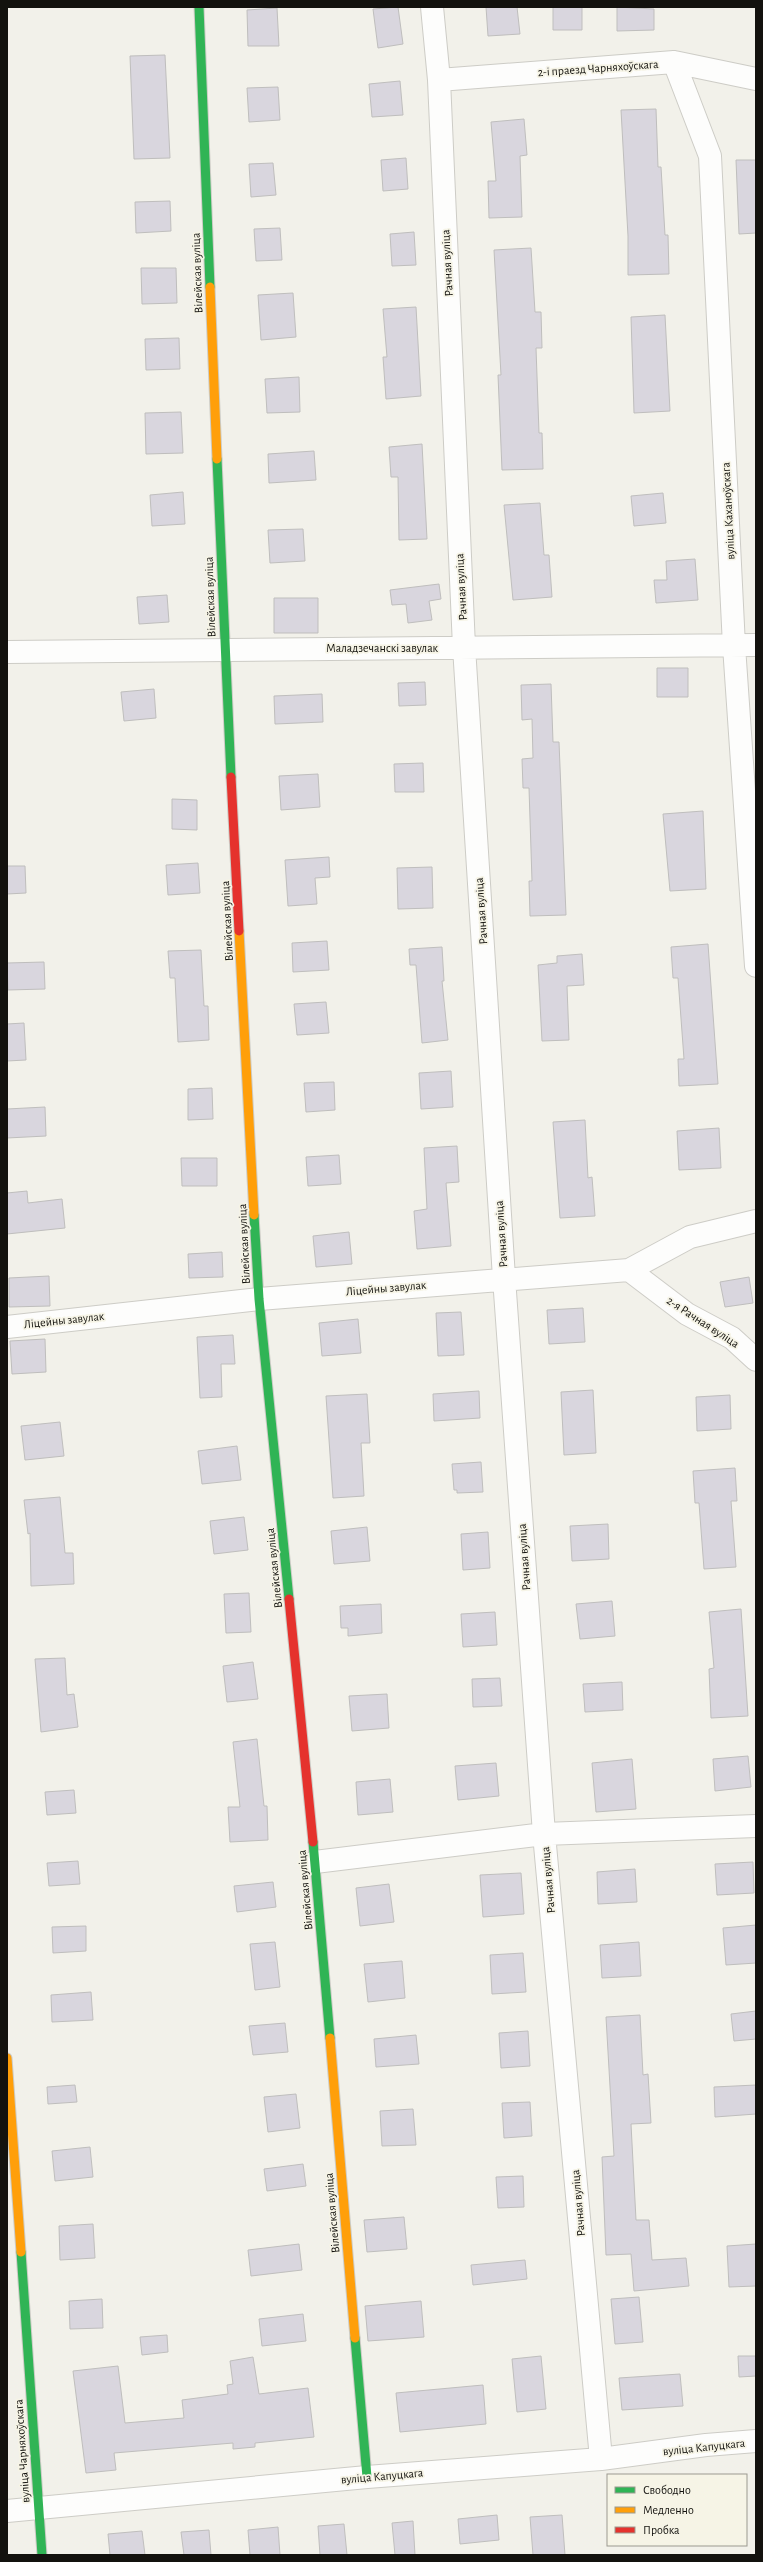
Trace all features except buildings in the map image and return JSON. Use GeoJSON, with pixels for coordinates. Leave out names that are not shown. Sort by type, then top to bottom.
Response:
{"type":"FeatureCollection","features":[{"type":"Feature","properties":{"kind":"street","name":"Вілейская вуліца"},"geometry":{"type":"LineString","coordinates":[[199,7],[224,649],[259,1299],[315,1862],[367,2477]]}},
{"type":"Feature","properties":{"kind":"street","name":"Рачная вуліца"},"geometry":{"type":"LineString","coordinates":[[432,7],[439,80],[464,647],[504,1278],[544,1834],[601,2459]]}},
{"type":"Feature","properties":{"kind":"street","name":"2-і праезд Чарняхоўскага"},"geometry":{"type":"LineString","coordinates":[[439,80],[674,62],[756,80]]}},
{"type":"Feature","properties":{"kind":"street","name":"вуліца Каханоўскага"},"geometry":{"type":"LineString","coordinates":[[674,62],[710,156],[734,646],[756,966]]}},
{"type":"Feature","properties":{"kind":"street","name":"Маладзечанскі завулак"},"geometry":{"type":"LineString","coordinates":[[7,652],[756,645]]}},
{"type":"Feature","properties":{"kind":"street","name":"Ліцейны завулак"},"geometry":{"type":"LineString","coordinates":[[7,1327],[259,1299],[504,1278],[628,1270],[690,1237],[756,1222]]}},
{"type":"Feature","properties":{"kind":"street","name":"2-я Рачная вуліца"},"geometry":{"type":"LineString","coordinates":[[628,1270],[687,1314],[732,1338],[756,1360]]}},
{"type":"Feature","properties":{"kind":"street"},"geometry":{"type":"LineString","coordinates":[[315,1862],[544,1834],[756,1826]]}},
{"type":"Feature","properties":{"kind":"street","name":"вуліца Чарняхоўскага"},"geometry":{"type":"LineString","coordinates":[[7,2058],[11,2183],[42,2555]]}},
{"type":"Feature","properties":{"kind":"street","name":"вуліца Капуцкага"},"geometry":{"type":"LineString","coordinates":[[7,2511],[367,2477],[601,2459],[706,2445],[756,2442]]}},
{"type":"Feature","properties":{"kind":"traffic: fast"},"geometry":{"type":"LineString","coordinates":[[199,7],[210,287]]}},
{"type":"Feature","properties":{"kind":"traffic: fast"},"geometry":{"type":"LineString","coordinates":[[217,459],[231,777]]}},
{"type":"Feature","properties":{"kind":"traffic: fast"},"geometry":{"type":"LineString","coordinates":[[254,1215],[259,1299],[289,1599]]}},
{"type":"Feature","properties":{"kind":"traffic: fast"},"geometry":{"type":"LineString","coordinates":[[313,1842],[330,2038]]}},
{"type":"Feature","properties":{"kind":"traffic: fast"},"geometry":{"type":"LineString","coordinates":[[21,2252],[42,2555]]}},
{"type":"Feature","properties":{"kind":"traffic: fast"},"geometry":{"type":"LineString","coordinates":[[355,2338],[367,2477]]}},
{"type":"Feature","properties":{"kind":"traffic: slow"},"geometry":{"type":"LineString","coordinates":[[210,287],[217,459]]}},
{"type":"Feature","properties":{"kind":"traffic: slow"},"geometry":{"type":"LineString","coordinates":[[239,931],[254,1215]]}},
{"type":"Feature","properties":{"kind":"traffic: slow"},"geometry":{"type":"LineString","coordinates":[[330,2038],[355,2338]]}},
{"type":"Feature","properties":{"kind":"traffic: slow"},"geometry":{"type":"LineString","coordinates":[[7,2058],[21,2252]]}},
{"type":"Feature","properties":{"kind":"traffic: jam"},"geometry":{"type":"LineString","coordinates":[[231,777],[239,931]]}},
{"type":"Feature","properties":{"kind":"traffic: jam"},"geometry":{"type":"LineString","coordinates":[[289,1599],[313,1842]]}}]}
